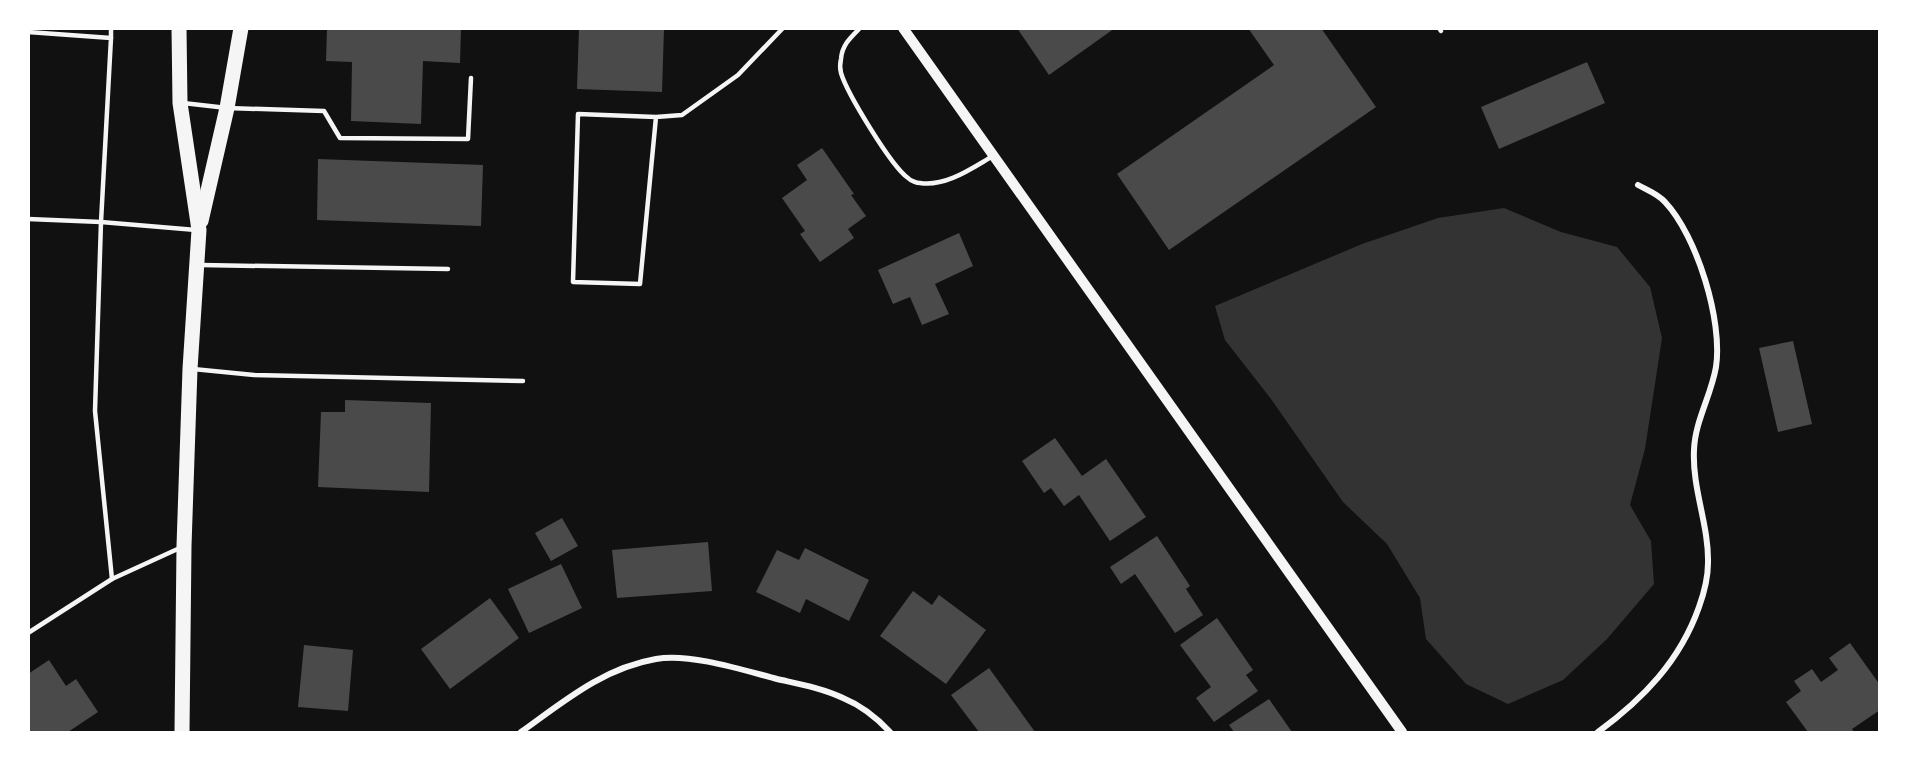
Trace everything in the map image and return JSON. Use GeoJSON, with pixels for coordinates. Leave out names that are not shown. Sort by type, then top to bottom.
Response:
{"type":"FeatureCollection","features":[{"type":"Feature","properties":{"kind":"main road"},"geometry":{"type":"LineString","coordinates":[[179,28],[180,103],[199,230],[190,369],[184,546],[183,732]]}},
{"type":"Feature","properties":{"kind":"main road"},"geometry":{"type":"LineString","coordinates":[[199,230],[227,108],[241,28]]}},
{"type":"Feature","properties":{"kind":"street"},"geometry":{"type":"LineString","coordinates":[[903,28],[1402,732]]}},
{"type":"Feature","properties":{"kind":"street"},"geometry":{"type":"LineString","coordinates":[[1598,732],[1638,700],[1667,669],[1688,633],[1698,609],[1706,587],[1708,563],[1694,477],[1694,450],[1695,433],[1716,368],[1717,337],[1712,303],[1690,242],[1678,217],[1663,199],[1638,185]]}},
{"type":"Feature","properties":{"kind":"street"},"geometry":{"type":"LineString","coordinates":[[521,732],[578,690],[611,673],[655,659],[672,658],[724,665],[826,691],[860,706],[890,732]]}},
{"type":"Feature","properties":{"kind":"lane"},"geometry":{"type":"LineString","coordinates":[[111,28],[101,222],[95,411],[112,579]]}},
{"type":"Feature","properties":{"kind":"lane"},"geometry":{"type":"LineString","coordinates":[[656,117],[640,284],[573,282],[578,114],[656,117],[682,115],[738,75],[783,28]]}},
{"type":"Feature","properties":{"kind":"lane"},"geometry":{"type":"LineString","coordinates":[[860,28],[847,41],[841,57],[841,72],[864,119],[899,170],[908,179],[931,184],[948,180],[993,156]]}},
{"type":"Feature","properties":{"kind":"lane"},"geometry":{"type":"LineString","coordinates":[[28,32],[111,38]]}},
{"type":"Feature","properties":{"kind":"lane"},"geometry":{"type":"LineString","coordinates":[[180,103],[227,108],[324,111],[340,138],[468,139],[471,78]]}},
{"type":"Feature","properties":{"kind":"lane"},"geometry":{"type":"LineString","coordinates":[[28,219],[199,230]]}},
{"type":"Feature","properties":{"kind":"lane"},"geometry":{"type":"LineString","coordinates":[[198,264],[448,269]]}},
{"type":"Feature","properties":{"kind":"lane"},"geometry":{"type":"LineString","coordinates":[[190,369],[254,375],[523,381]]}},
{"type":"Feature","properties":{"kind":"lane"},"geometry":{"type":"LineString","coordinates":[[28,633],[112,579],[184,546]]}},
{"type":"Feature","properties":{"kind":"shaded area"},"geometry":{"type":"Polygon","coordinates":[[[1504,208],[1561,232],[1617,247],[1650,287],[1662,338],[1645,449],[1630,505],[1651,541],[1654,584],[1607,639],[1563,680],[1508,704],[1466,684],[1426,639],[1420,598],[1387,544],[1343,502],[1271,399],[1225,340],[1215,306],[1362,244],[1438,218],[1504,208]]]}},
{"type":"Feature","properties":{"kind":"building"},"geometry":{"type":"Polygon","coordinates":[[[327,28],[461,28],[460,63],[423,61],[421,124],[351,121],[352,62],[326,61],[327,28]]]}},
{"type":"Feature","properties":{"kind":"building"},"geometry":{"type":"Polygon","coordinates":[[[579,28],[664,28],[662,92],[577,89],[579,28]]]}},
{"type":"Feature","properties":{"kind":"building"},"geometry":{"type":"Polygon","coordinates":[[[1017,28],[1115,28],[1049,75],[1017,28]]]}},
{"type":"Feature","properties":{"kind":"building"},"geometry":{"type":"Polygon","coordinates":[[[1248,28],[1321,28],[1376,107],[1169,250],[1117,174],[1274,65],[1248,28]]]}},
{"type":"Feature","properties":{"kind":"building"},"geometry":{"type":"Polygon","coordinates":[[[1587,62],[1605,103],[1499,149],[1481,107],[1587,62]]]}},
{"type":"Feature","properties":{"kind":"building"},"geometry":{"type":"Polygon","coordinates":[[[822,148],[854,194],[851,195],[866,216],[848,229],[854,238],[820,262],[800,234],[805,231],[782,198],[807,180],[797,165],[822,148]]]}},
{"type":"Feature","properties":{"kind":"building"},"geometry":{"type":"Polygon","coordinates":[[[318,159],[483,165],[481,226],[317,220],[318,159]]]}},
{"type":"Feature","properties":{"kind":"building"},"geometry":{"type":"Polygon","coordinates":[[[959,233],[973,266],[935,284],[949,314],[922,325],[910,297],[893,304],[878,270],[959,233]]]}},
{"type":"Feature","properties":{"kind":"building"},"geometry":{"type":"Polygon","coordinates":[[[1793,341],[1812,424],[1778,432],[1759,348],[1793,341]]]}},
{"type":"Feature","properties":{"kind":"building"},"geometry":{"type":"Polygon","coordinates":[[[345,400],[431,403],[429,492],[318,487],[321,412],[345,412],[345,400]]]}},
{"type":"Feature","properties":{"kind":"building"},"geometry":{"type":"Polygon","coordinates":[[[1055,438],[1082,476],[1106,459],[1146,517],[1110,541],[1079,495],[1064,506],[1051,488],[1044,493],[1022,461],[1055,438]]]}},
{"type":"Feature","properties":{"kind":"building"},"geometry":{"type":"Polygon","coordinates":[[[562,518],[578,546],[551,561],[535,533],[562,518]]]}},
{"type":"Feature","properties":{"kind":"building"},"geometry":{"type":"Polygon","coordinates":[[[1157,536],[1190,586],[1186,589],[1203,615],[1175,633],[1135,574],[1121,584],[1110,567],[1157,536]]]}},
{"type":"Feature","properties":{"kind":"building"},"geometry":{"type":"Polygon","coordinates":[[[708,542],[712,591],[617,598],[612,550],[708,542]]]}},
{"type":"Feature","properties":{"kind":"building"},"geometry":{"type":"Polygon","coordinates":[[[805,548],[869,580],[849,621],[806,599],[800,613],[756,592],[777,550],[799,560],[805,548]]]}},
{"type":"Feature","properties":{"kind":"building"},"geometry":{"type":"Polygon","coordinates":[[[561,564],[582,608],[529,633],[508,589],[561,564]]]}},
{"type":"Feature","properties":{"kind":"building"},"geometry":{"type":"Polygon","coordinates":[[[913,591],[932,605],[939,595],[986,630],[946,684],[880,636],[913,591]]]}},
{"type":"Feature","properties":{"kind":"building"},"geometry":{"type":"Polygon","coordinates":[[[490,598],[519,638],[450,689],[421,649],[490,598]]]}},
{"type":"Feature","properties":{"kind":"building"},"geometry":{"type":"Polygon","coordinates":[[[1217,618],[1253,670],[1246,675],[1258,691],[1214,722],[1196,698],[1211,687],[1180,645],[1217,618]]]}},
{"type":"Feature","properties":{"kind":"building"},"geometry":{"type":"Polygon","coordinates":[[[1850,643],[1880,685],[1880,710],[1852,729],[1854,732],[1808,732],[1786,702],[1801,691],[1794,681],[1812,669],[1821,682],[1838,670],[1829,658],[1850,643]]]}},
{"type":"Feature","properties":{"kind":"building"},"geometry":{"type":"Polygon","coordinates":[[[304,645],[353,650],[348,711],[298,707],[304,645]]]}},
{"type":"Feature","properties":{"kind":"building"},"geometry":{"type":"Polygon","coordinates":[[[49,660],[66,686],[76,679],[98,712],[68,732],[28,732],[28,674],[49,660]]]}},
{"type":"Feature","properties":{"kind":"building"},"geometry":{"type":"Polygon","coordinates":[[[989,668],[1035,732],[979,732],[951,695],[989,668]]]}},
{"type":"Feature","properties":{"kind":"building"},"geometry":{"type":"Polygon","coordinates":[[[1269,699],[1292,732],[1234,732],[1229,725],[1269,699]]]}}]}
